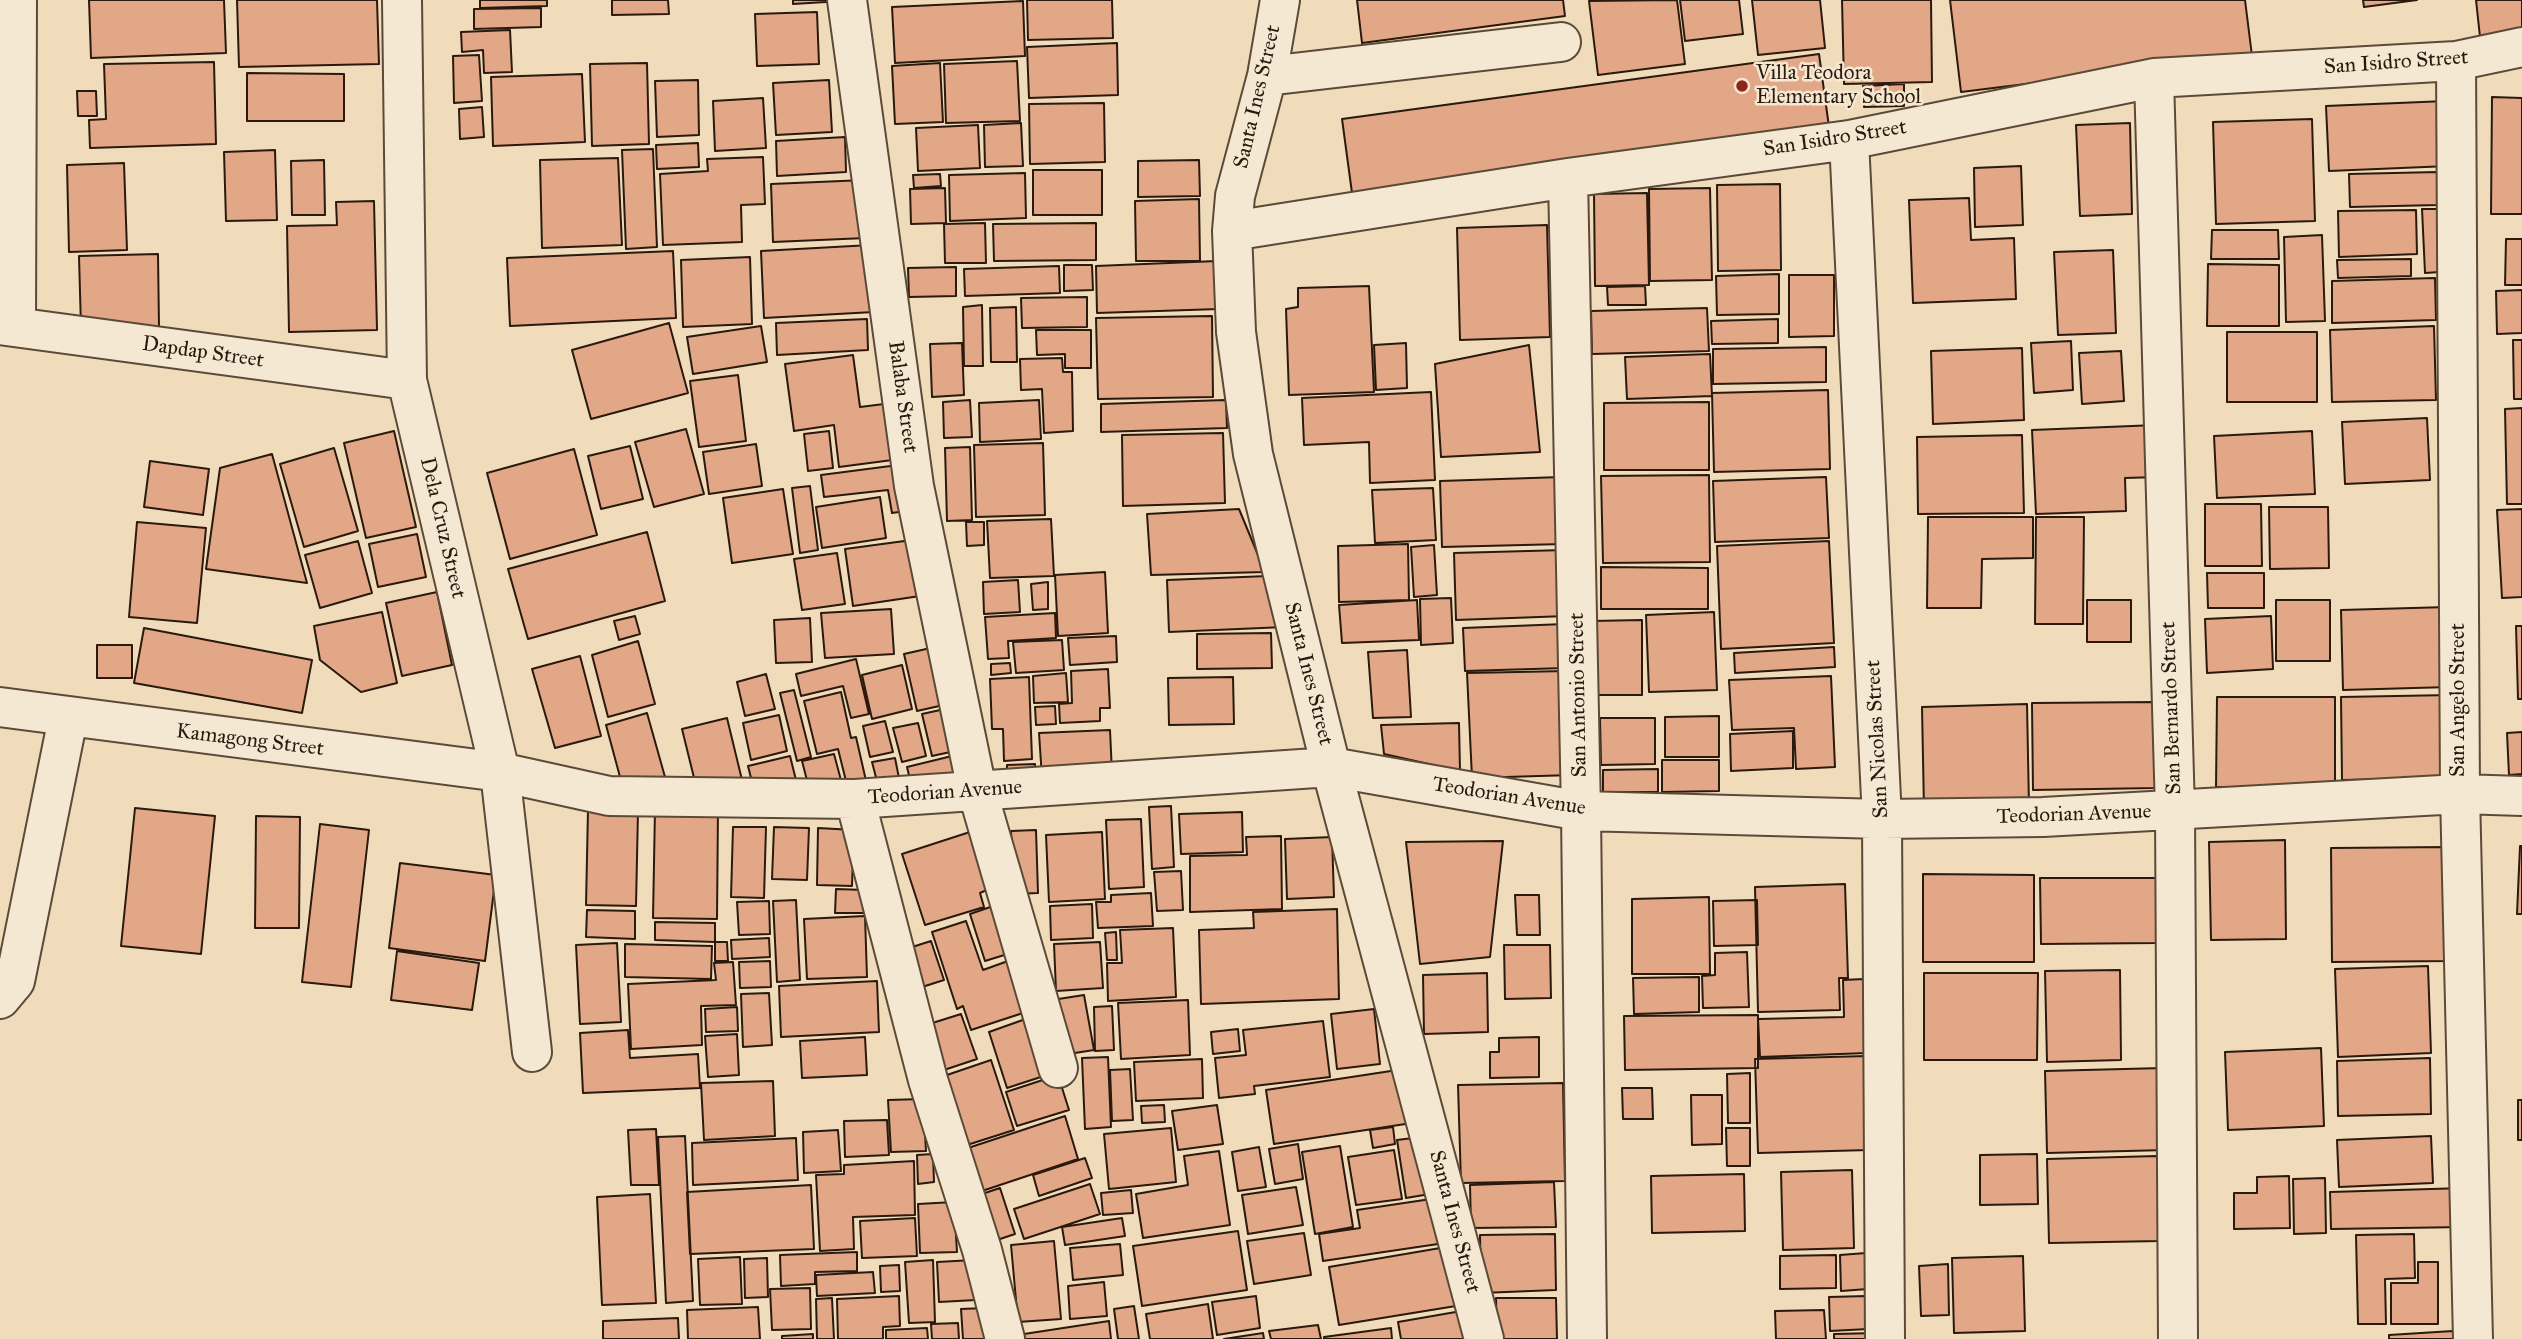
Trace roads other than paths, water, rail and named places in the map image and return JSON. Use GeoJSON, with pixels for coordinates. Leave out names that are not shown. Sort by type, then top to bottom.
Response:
{"type":"FeatureCollection","features":[{"type":"Feature","properties":{"kind":"street"},"geometry":{"type":"LineString","coordinates":[[8,326],[17,0]]}},
{"type":"Feature","properties":{"kind":"street","name":"Dela Cruz Street"},"geometry":{"type":"LineString","coordinates":[[402,0],[407,380],[500,772],[532,1052]]}},
{"type":"Feature","properties":{"kind":"street","name":"Balaba Street"},"geometry":{"type":"LineString","coordinates":[[848,0],[914,486],[977,790],[1058,1068]]}},
{"type":"Feature","properties":{"kind":"street","name":"Santa Ines Street"},"geometry":{"type":"LineString","coordinates":[[1280,0],[1267,76],[1235,196],[1232,231],[1236,332],[1253,454],[1331,767],[1484,1339]]}},
{"type":"Feature","properties":{"kind":"street"},"geometry":{"type":"LineString","coordinates":[[1267,76],[1561,42]]}},
{"type":"Feature","properties":{"kind":"street","name":"San Isidro Street"},"geometry":{"type":"LineString","coordinates":[[1232,231],[1567,178],[1849,139],[2154,78],[2456,61],[2522,47]]}},
{"type":"Feature","properties":{"kind":"street","name":"San Angelo Street"},"geometry":{"type":"LineString","coordinates":[[2456,61],[2460,794],[2473,1339]]}},
{"type":"Feature","properties":{"kind":"street","name":"San Bernardo Street"},"geometry":{"type":"LineString","coordinates":[[2154,78],[2175,811],[2178,1339]]}},
{"type":"Feature","properties":{"kind":"street","name":"San Nicolas Street"},"geometry":{"type":"LineString","coordinates":[[1849,139],[1882,819],[1885,1339]]}},
{"type":"Feature","properties":{"kind":"street","name":"San Antonio Street"},"geometry":{"type":"LineString","coordinates":[[1567,178],[1581,811],[1587,1339]]}},
{"type":"Feature","properties":{"kind":"street","name":"Dapdap Street"},"geometry":{"type":"LineString","coordinates":[[8,326],[407,380]]}},
{"type":"Feature","properties":{"kind":"street","name":"Kamagong Street"},"geometry":{"type":"LineString","coordinates":[[0,708],[500,772]]}},
{"type":"Feature","properties":{"kind":"street"},"geometry":{"type":"LineString","coordinates":[[0,999],[15,982],[68,718]]}},
{"type":"Feature","properties":{"kind":"street","name":"Teodorian Avenue"},"geometry":{"type":"LineString","coordinates":[[500,772],[609,796],[855,799],[1331,767],[1581,811],[1882,819],[2043,817],[2460,794],[2522,796]]}},
{"type":"Feature","properties":{"kind":"street"},"geometry":{"type":"LineString","coordinates":[[855,799],[924,1067],[982,1250],[1005,1339]]}},
{"type":"Feature","properties":{"kind":"place","name":"Villa Teodora Elementary School"},"geometry":{"type":"Point","coordinates":[1742,86]}}]}
